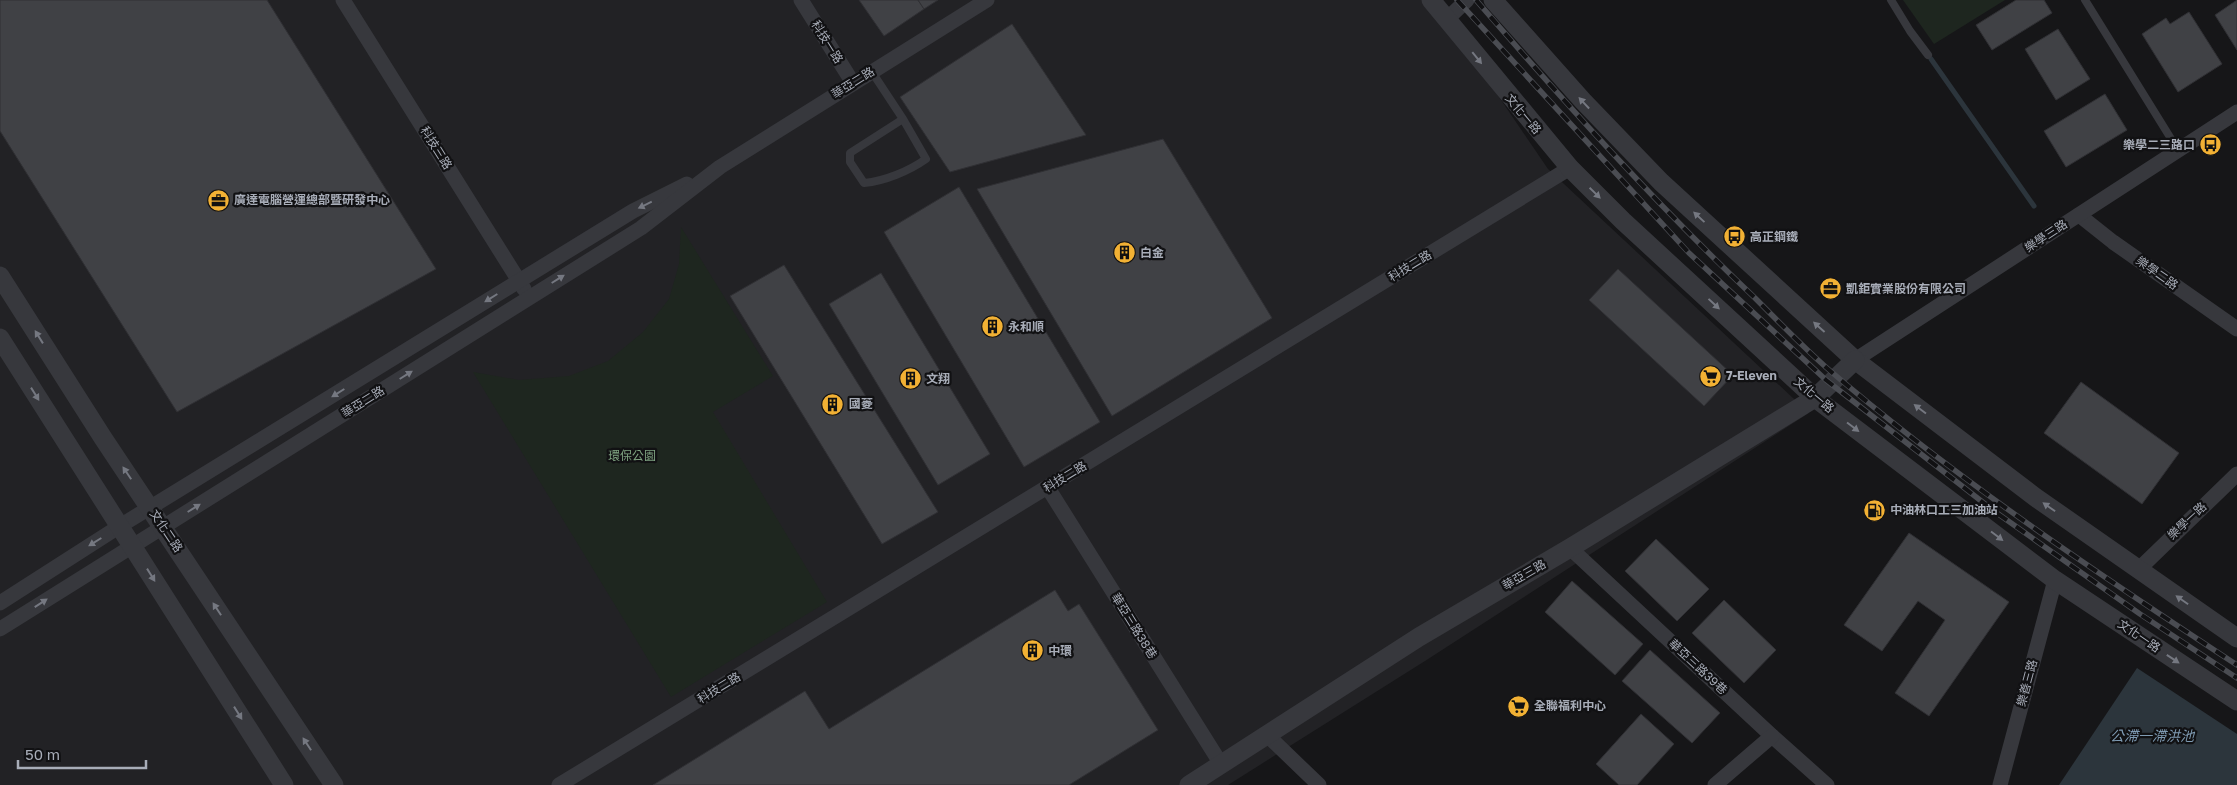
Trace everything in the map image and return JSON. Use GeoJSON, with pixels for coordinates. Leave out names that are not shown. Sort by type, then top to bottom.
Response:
{"type":"FeatureCollection","features":[{"type":"Feature","properties":{"kind":"street","name":"科技三路"},"geometry":{"type":"LineString","coordinates":[[343,0],[529,296]]}},
{"type":"Feature","properties":{"kind":"street","name":"科技一路"},"geometry":{"type":"LineString","coordinates":[[801,0],[853,83]]}},
{"type":"Feature","properties":{"kind":"street","name":"華亞二路"},"geometry":{"type":"LineString","coordinates":[[0,629],[529,296],[641,228],[720,167],[987,0]]}},
{"type":"Feature","properties":{"kind":"street","name":"文化一路"},"geometry":{"type":"LineString","coordinates":[[1431,0],[1570,168],[1623,221],[1815,398],[2055,580],[2237,702]]}},
{"type":"Feature","properties":{"kind":"street"},"geometry":{"type":"LineString","coordinates":[[1446,20],[1467,0]]}},
{"type":"Feature","properties":{"kind":"street"},"geometry":{"type":"LineString","coordinates":[[1493,0],[1583,101],[1661,182],[1855,360],[2035,497],[2237,638]]}},
{"type":"Feature","properties":{"kind":"street","name":"樂學三路"},"geometry":{"type":"LineString","coordinates":[[1855,360],[2237,112]]}},
{"type":"Feature","properties":{"kind":"street","name":"華亞二路"},"geometry":{"type":"LineString","coordinates":[[0,602],[633,210],[720,167]]}},
{"type":"Feature","properties":{"kind":"street","name":"科技二路"},"geometry":{"type":"LineString","coordinates":[[559,785],[1570,168]]}},
{"type":"Feature","properties":{"kind":"street","name":"樂學二路"},"geometry":{"type":"LineString","coordinates":[[2079,214],[2113,242],[2237,328]]}},
{"type":"Feature","properties":{"kind":"street","name":"文化二路"},"geometry":{"type":"LineString","coordinates":[[0,276],[103,438],[334,785]]}},
{"type":"Feature","properties":{"kind":"street"},"geometry":{"type":"LineString","coordinates":[[0,338],[284,785]]}},
{"type":"Feature","properties":{"kind":"street","name":"華亞三路"},"geometry":{"type":"LineString","coordinates":[[1190,785],[1266,734],[1419,637],[1570,548],[1815,398],[1855,360]]}},
{"type":"Feature","properties":{"kind":"street","name":"樂學一路"},"geometry":{"type":"LineString","coordinates":[[2138,570],[2237,474]]}},
{"type":"Feature","properties":{"kind":"street","name":"華亞三路38巷"},"geometry":{"type":"LineString","coordinates":[[1048,488],[1220,764]]}},
{"type":"Feature","properties":{"kind":"street","name":"華亞三路39巷"},"geometry":{"type":"LineString","coordinates":[[1570,548],[1827,785]]}},
{"type":"Feature","properties":{"kind":"street","name":"樂善三路"},"geometry":{"type":"LineString","coordinates":[[2000,785],[2055,580]]}},
{"type":"Feature","properties":{"kind":"street"},"geometry":{"type":"LineString","coordinates":[[1266,734],[1319,785]]}},
{"type":"Feature","properties":{"kind":"street"},"geometry":{"type":"LineString","coordinates":[[1715,785],[1772,736]]}},
{"type":"Feature","properties":{"kind":"lane"},"geometry":{"type":"LineString","coordinates":[[1891,0],[1910,31],[1928,55]]}},
{"type":"Feature","properties":{"kind":"lane"},"geometry":{"type":"LineString","coordinates":[[2085,0],[2178,150]]}},
{"type":"Feature","properties":{"kind":"lane"},"geometry":{"type":"LineString","coordinates":[[872,72],[903,119],[926,160],[915,167],[874,182],[864,183],[850,162],[850,153],[903,119]]}},
{"type":"Feature","properties":{"kind":"shaded area"},"geometry":{"type":"Polygon","coordinates":[[[0,0],[1433,0],[1548,169],[1809,413],[1425,661],[1228,785],[0,785],[0,0]]]}},
{"type":"Feature","properties":{"kind":"green space"},"geometry":{"type":"Polygon","coordinates":[[[1903,0],[2005,0],[1934,44],[1903,0]]]}},
{"type":"Feature","properties":{"kind":"green space","name":"環保公園"},"geometry":{"type":"Polygon","coordinates":[[[681,227],[773,376],[713,412],[827,602],[671,697],[473,372],[519,380],[569,376],[608,361],[643,332],[669,299],[679,264],[681,227]]]}},
{"type":"Feature","properties":{"kind":"water","name":"公滯一滯洪池"},"geometry":{"type":"Polygon","coordinates":[[[2137,668],[2237,734],[2237,785],[2059,785],[2137,668]]]}},
{"type":"Feature","properties":{"kind":"building","name":"廣達電腦營運總部暨研發中心"},"geometry":{"type":"Polygon","coordinates":[[[0,0],[267,0],[436,269],[177,412],[0,131],[0,0]]]}},
{"type":"Feature","properties":{"kind":"building"},"geometry":{"type":"Polygon","coordinates":[[[859,0],[918,0],[924,9],[884,36],[859,0]]]}},
{"type":"Feature","properties":{"kind":"building"},"geometry":{"type":"Polygon","coordinates":[[[918,0],[938,0],[924,9],[918,0]]]}},
{"type":"Feature","properties":{"kind":"building"},"geometry":{"type":"Polygon","coordinates":[[[2016,0],[2044,0],[2052,13],[1992,50],[1976,25],[2016,0]]]}},
{"type":"Feature","properties":{"kind":"building"},"geometry":{"type":"Polygon","coordinates":[[[2237,0],[2237,50],[2215,15],[2237,0]]]}},
{"type":"Feature","properties":{"kind":"building"},"geometry":{"type":"Polygon","coordinates":[[[2189,12],[2222,64],[2178,92],[2142,34],[2166,18],[2170,24],[2189,12]]]}},
{"type":"Feature","properties":{"kind":"building"},"geometry":{"type":"Polygon","coordinates":[[[1012,24],[1086,135],[950,172],[900,97],[1012,24]]]}},
{"type":"Feature","properties":{"kind":"building"},"geometry":{"type":"Polygon","coordinates":[[[2058,29],[2090,79],[2056,100],[2025,49],[2058,29]]]}},
{"type":"Feature","properties":{"kind":"building"},"geometry":{"type":"Polygon","coordinates":[[[2105,94],[2127,130],[2066,167],[2044,131],[2105,94]]]}},
{"type":"Feature","properties":{"kind":"building","name":"白金"},"geometry":{"type":"Polygon","coordinates":[[[1163,139],[1272,318],[1112,416],[977,189],[1163,139]]]}},
{"type":"Feature","properties":{"kind":"building","name":"永和順"},"geometry":{"type":"Polygon","coordinates":[[[959,187],[1100,422],[1024,467],[884,232],[959,187]]]}},
{"type":"Feature","properties":{"kind":"building","name":"國菱"},"geometry":{"type":"Polygon","coordinates":[[[784,265],[938,512],[882,544],[730,296],[784,265]]]}},
{"type":"Feature","properties":{"kind":"building"},"geometry":{"type":"Polygon","coordinates":[[[1618,269],[1733,375],[1704,406],[1589,300],[1618,269]]]}},
{"type":"Feature","properties":{"kind":"building","name":"文翔"},"geometry":{"type":"Polygon","coordinates":[[[881,273],[990,454],[938,485],[829,304],[881,273]]]}},
{"type":"Feature","properties":{"kind":"building"},"geometry":{"type":"Polygon","coordinates":[[[2081,382],[2179,453],[2142,504],[2044,433],[2081,382]]]}},
{"type":"Feature","properties":{"kind":"building"},"geometry":{"type":"Polygon","coordinates":[[[1909,533],[2009,602],[1929,716],[1895,693],[1945,620],[1918,601],[1882,651],[1844,625],[1909,533]]]}},
{"type":"Feature","properties":{"kind":"building"},"geometry":{"type":"Polygon","coordinates":[[[1656,539],[1709,589],[1677,621],[1625,571],[1656,539]]]}},
{"type":"Feature","properties":{"kind":"building"},"geometry":{"type":"Polygon","coordinates":[[[1572,581],[1643,644],[1615,675],[1545,612],[1572,581]]]}},
{"type":"Feature","properties":{"kind":"building","name":"中環"},"geometry":{"type":"Polygon","coordinates":[[[1055,590],[1068,611],[1079,604],[1158,730],[1069,785],[653,785],[805,691],[829,729],[1055,590]]]}},
{"type":"Feature","properties":{"kind":"building"},"geometry":{"type":"Polygon","coordinates":[[[1724,600],[1776,650],[1744,683],[1692,633],[1724,600]]]}},
{"type":"Feature","properties":{"kind":"building"},"geometry":{"type":"Polygon","coordinates":[[[1650,650],[1720,713],[1692,743],[1622,681],[1650,650]]]}},
{"type":"Feature","properties":{"kind":"building"},"geometry":{"type":"Polygon","coordinates":[[[1641,714],[1674,744],[1637,785],[1619,785],[1596,764],[1641,714]]]}},
{"type":"Feature","properties":{"kind":"waterway"},"geometry":{"type":"LineString","coordinates":[[1931,59],[2034,206]]}},
{"type":"Feature","properties":{"kind":"railway"},"geometry":{"type":"LineString","coordinates":[[1457,0],[1689,253],[1826,380],[1994,511],[2140,614],[2237,678]]}},
{"type":"Feature","properties":{"kind":"railway"},"geometry":{"type":"LineString","coordinates":[[1476,0],[1577,115],[1647,190],[1828,369],[1926,449],[2028,524],[2237,665]]}},
{"type":"Feature","properties":{"kind":"place","name":"樂學二三路口"},"geometry":{"type":"Point","coordinates":[2211,145]}},
{"type":"Feature","properties":{"kind":"place","name":"廣達電腦營運總部暨研發中心"},"geometry":{"type":"Point","coordinates":[218,200]}},
{"type":"Feature","properties":{"kind":"place","name":"高正鋼鐵"},"geometry":{"type":"Point","coordinates":[1734,237]}},
{"type":"Feature","properties":{"kind":"place","name":"白金"},"geometry":{"type":"Point","coordinates":[1124,253]}},
{"type":"Feature","properties":{"kind":"place","name":"凱鉅實業股份有限公司"},"geometry":{"type":"Point","coordinates":[1830,289]}},
{"type":"Feature","properties":{"kind":"place","name":"永和順"},"geometry":{"type":"Point","coordinates":[992,327]}},
{"type":"Feature","properties":{"kind":"place","name":"7-Eleven"},"geometry":{"type":"Point","coordinates":[1710,376]}},
{"type":"Feature","properties":{"kind":"place","name":"文翔"},"geometry":{"type":"Point","coordinates":[910,379]}},
{"type":"Feature","properties":{"kind":"place","name":"國菱"},"geometry":{"type":"Point","coordinates":[833,404]}},
{"type":"Feature","properties":{"kind":"place","name":"中油林口工三加油站"},"geometry":{"type":"Point","coordinates":[1874,510]}},
{"type":"Feature","properties":{"kind":"place","name":"中環"},"geometry":{"type":"Point","coordinates":[1032,651]}},
{"type":"Feature","properties":{"kind":"place","name":"全聯福利中心"},"geometry":{"type":"Point","coordinates":[1518,706]}}]}
